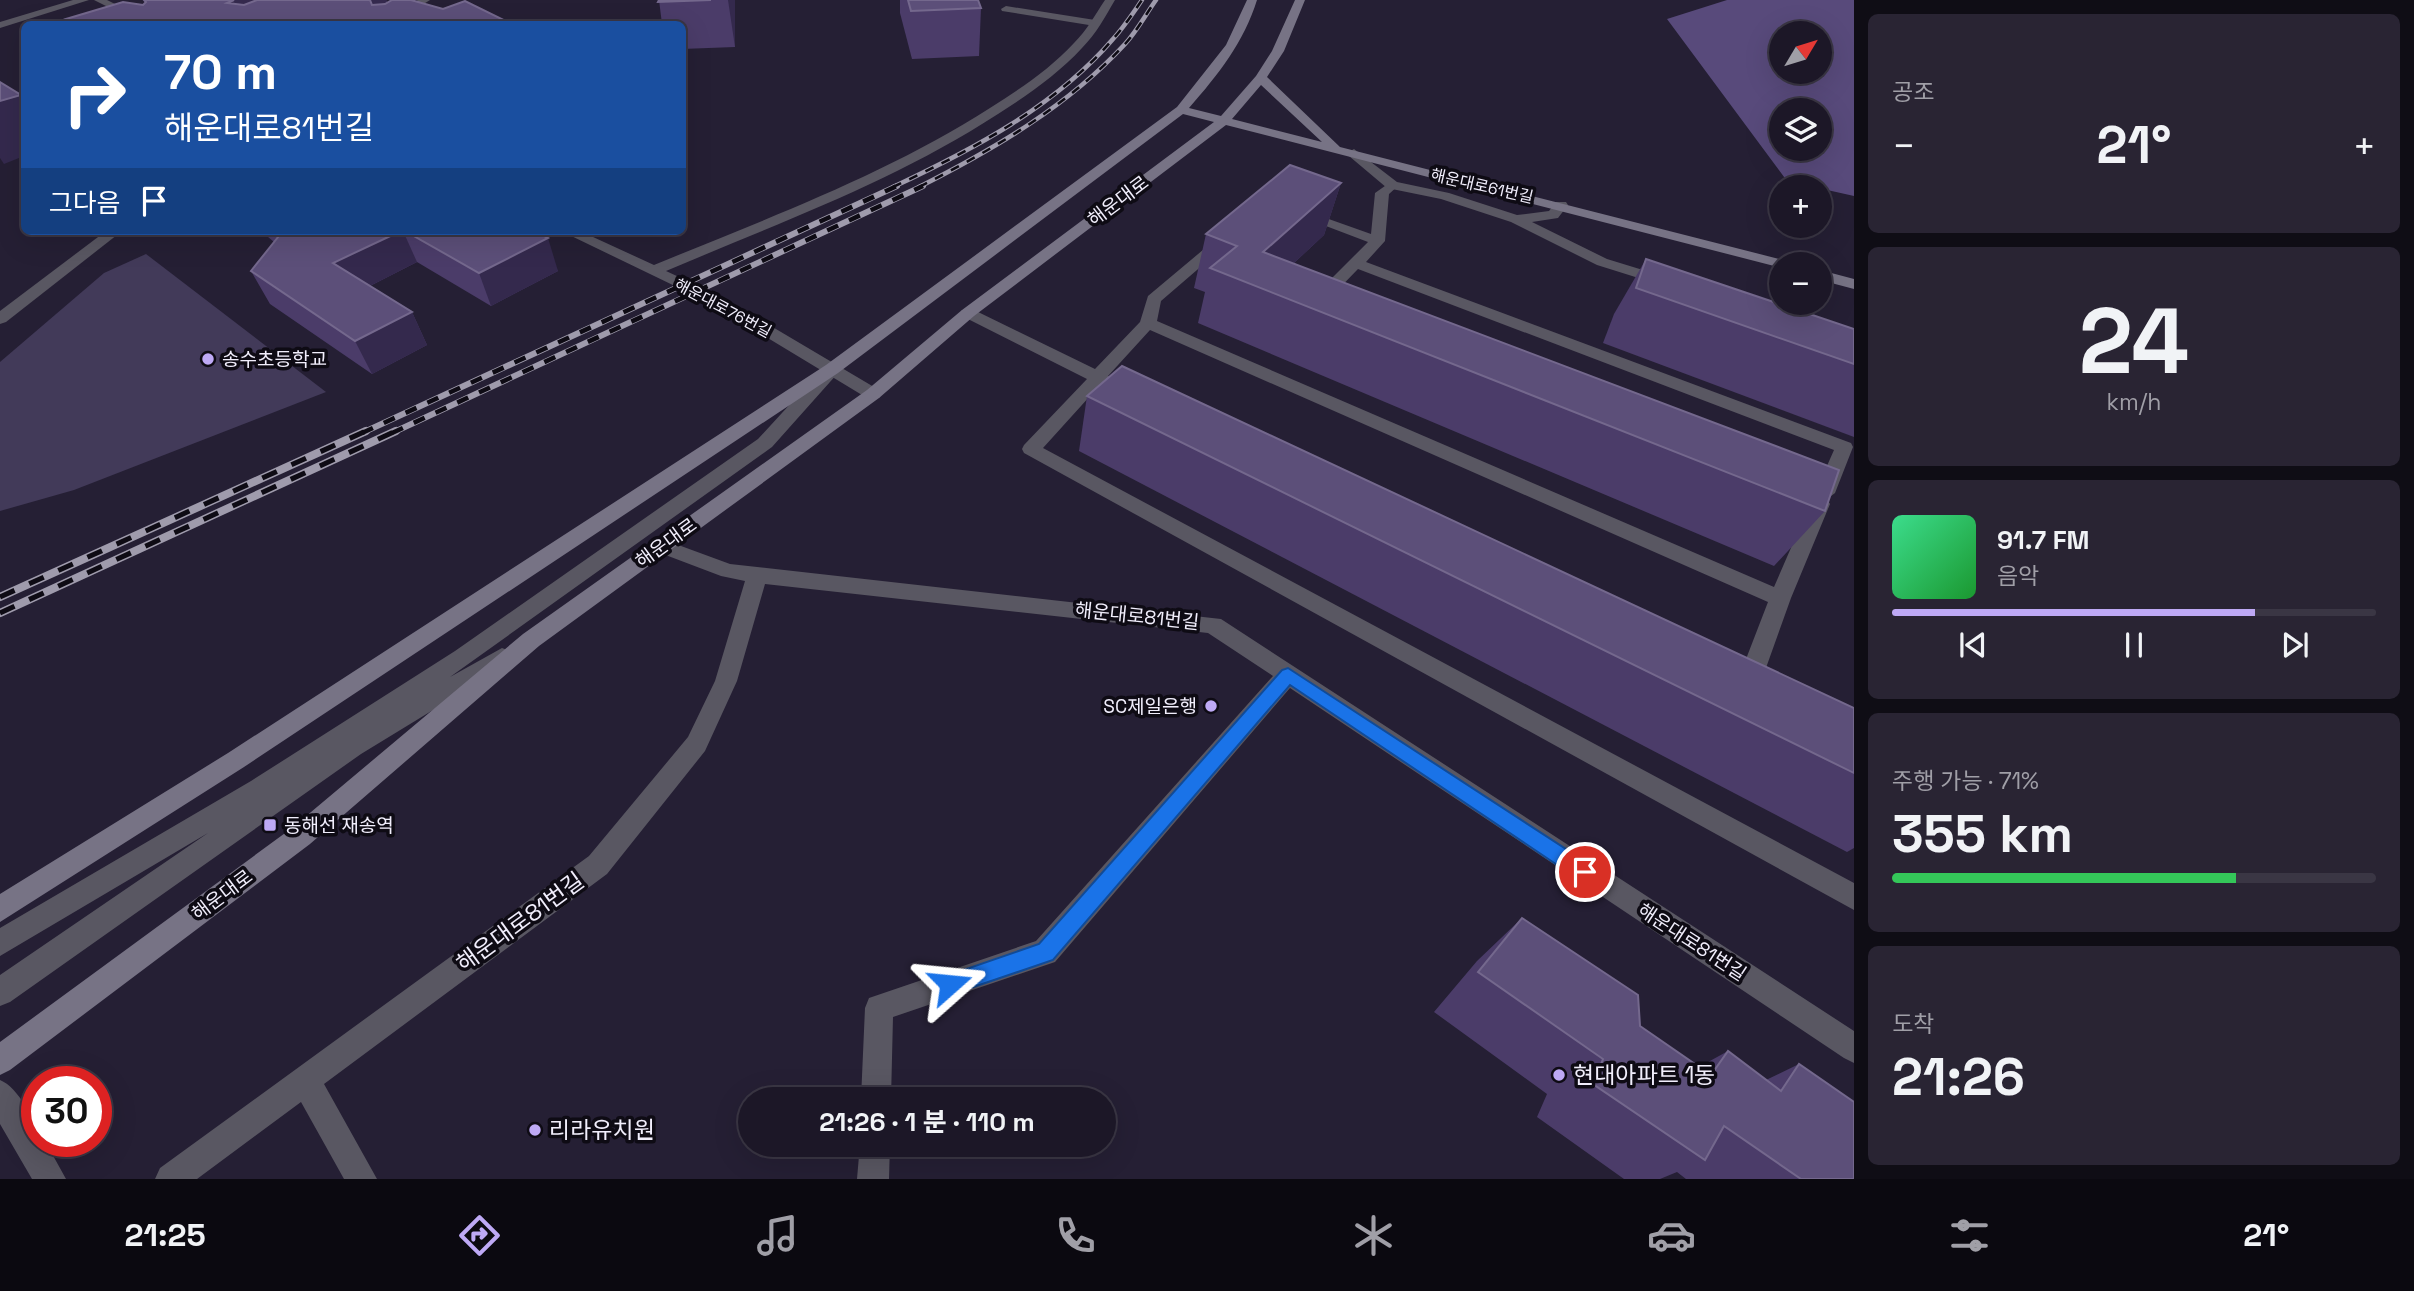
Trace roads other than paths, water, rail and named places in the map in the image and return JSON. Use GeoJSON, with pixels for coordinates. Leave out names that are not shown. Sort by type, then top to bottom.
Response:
{"type":"FeatureCollection","features":[{"type":"Feature","properties":{"kind":"main road","name":"해운대로"},"geometry":{"type":"LineString","coordinates":[[7,902],[236,760],[832,369],[1181,110],[1211,76],[1231,46],[1252,0]]}},
{"type":"Feature","properties":{"kind":"main road","name":"해운대로"},"geometry":{"type":"LineString","coordinates":[[0,1060],[301,836],[531,640],[873,394],[968,313],[1224,121],[1261,78],[1283,39],[1300,0]]}},
{"type":"Feature","properties":{"kind":"main road"},"geometry":{"type":"LineString","coordinates":[[1261,78],[1339,150]]}},
{"type":"Feature","properties":{"kind":"main road","name":"해운대로61번길"},"geometry":{"type":"LineString","coordinates":[[1181,110],[1354,153],[1557,210],[1769,261]]}},
{"type":"Feature","properties":{"kind":"main road"},"geometry":{"type":"LineString","coordinates":[[1832,278],[1854,284]]}},
{"type":"Feature","properties":{"kind":"street"},"geometry":{"type":"LineString","coordinates":[[0,25],[84,0]]}},
{"type":"Feature","properties":{"kind":"street"},"geometry":{"type":"LineString","coordinates":[[99,0],[147,19]]}},
{"type":"Feature","properties":{"kind":"street"},"geometry":{"type":"LineString","coordinates":[[390,21],[425,0]]}},
{"type":"Feature","properties":{"kind":"street"},"geometry":{"type":"LineString","coordinates":[[653,271],[864,181],[990,114],[1046,75],[1081,44],[1110,0]]}},
{"type":"Feature","properties":{"kind":"street"},"geometry":{"type":"LineString","coordinates":[[1006,9],[1095,23]]}},
{"type":"Feature","properties":{"kind":"street"},"geometry":{"type":"LineString","coordinates":[[1354,153],[1392,185],[1444,196],[1516,219],[1602,262],[1677,285]]}},
{"type":"Feature","properties":{"kind":"street"},"geometry":{"type":"LineString","coordinates":[[1329,308],[1317,303],[1378,241],[1382,193],[1392,185]]}},
{"type":"Feature","properties":{"kind":"street"},"geometry":{"type":"LineString","coordinates":[[1516,219],[1557,210],[1561,242]]}},
{"type":"Feature","properties":{"kind":"street"},"geometry":{"type":"LineString","coordinates":[[1292,211],[1378,241]]}},
{"type":"Feature","properties":{"kind":"street"},"geometry":{"type":"LineString","coordinates":[[1236,229],[1154,299],[1148,323],[1031,449],[1854,897]]}},
{"type":"Feature","properties":{"kind":"street"},"geometry":{"type":"LineString","coordinates":[[0,319],[110,235]]}},
{"type":"Feature","properties":{"kind":"street","name":"해운대로76번길"},"geometry":{"type":"LineString","coordinates":[[576,235],[713,299],[873,394]]}},
{"type":"Feature","properties":{"kind":"street"},"geometry":{"type":"LineString","coordinates":[[1356,263],[1844,447],[1814,502],[1780,598],[1740,682],[1770,696]]}},
{"type":"Feature","properties":{"kind":"street"},"geometry":{"type":"LineString","coordinates":[[968,313],[1123,389]]}},
{"type":"Feature","properties":{"kind":"street"},"geometry":{"type":"LineString","coordinates":[[1148,323],[1780,598]]}},
{"type":"Feature","properties":{"kind":"street"},"geometry":{"type":"LineString","coordinates":[[0,943],[260,789],[463,657],[765,443],[832,369]]}},
{"type":"Feature","properties":{"kind":"street","name":"해운대로81번길"},"geometry":{"type":"LineString","coordinates":[[662,546],[728,571],[1213,625],[1854,1048]]}},
{"type":"Feature","properties":{"kind":"street","name":"해운대로81번길"},"geometry":{"type":"LineString","coordinates":[[171,1179],[598,865],[697,744],[726,681],[757,575]]}},
{"type":"Feature","properties":{"kind":"street"},"geometry":{"type":"LineString","coordinates":[[0,992],[353,747],[531,640]]}},
{"type":"Feature","properties":{"kind":"street"},"geometry":{"type":"LineString","coordinates":[[876,1087],[879,1008],[1045,953],[1288,675]]}},
{"type":"Feature","properties":{"kind":"street"},"geometry":{"type":"LineString","coordinates":[[305,1080],[361,1179]]}},
{"type":"Feature","properties":{"kind":"street"},"geometry":{"type":"LineString","coordinates":[[0,1094],[50,1179]]}},
{"type":"Feature","properties":{"kind":"street"},"geometry":{"type":"LineString","coordinates":[[873,1179],[874,1157]]}},
{"type":"Feature","properties":{"kind":"railway"},"geometry":{"type":"LineString","coordinates":[[893,187],[982,142],[1039,106],[1090,63],[1117,34],[1142,0]]}},
{"type":"Feature","properties":{"kind":"railway"},"geometry":{"type":"LineString","coordinates":[[919,187],[1002,141],[1055,106],[1125,44],[1156,0]]}},
{"type":"Feature","properties":{"kind":"railway"},"geometry":{"type":"LineString","coordinates":[[362,433],[897,186]]}},
{"type":"Feature","properties":{"kind":"railway"},"geometry":{"type":"LineString","coordinates":[[392,433],[923,186]]}},
{"type":"Feature","properties":{"kind":"railway"},"geometry":{"type":"LineString","coordinates":[[0,597],[366,431]]}},
{"type":"Feature","properties":{"kind":"railway"},"geometry":{"type":"LineString","coordinates":[[0,613],[396,431]]}},
{"type":"Feature","properties":{"kind":"place","name":"송수초등학교"},"geometry":{"type":"Point","coordinates":[208,359]}},
{"type":"Feature","properties":{"kind":"place","name":"SC제일은행"},"geometry":{"type":"Point","coordinates":[1211,706]}},
{"type":"Feature","properties":{"kind":"place","name":"동해선 재송역"},"geometry":{"type":"Point","coordinates":[270,825]}},
{"type":"Feature","properties":{"kind":"place","name":"현대아파트 1동"},"geometry":{"type":"Point","coordinates":[1559,1075]}},
{"type":"Feature","properties":{"kind":"place","name":"리라유치원"},"geometry":{"type":"Point","coordinates":[535,1130]}}]}
